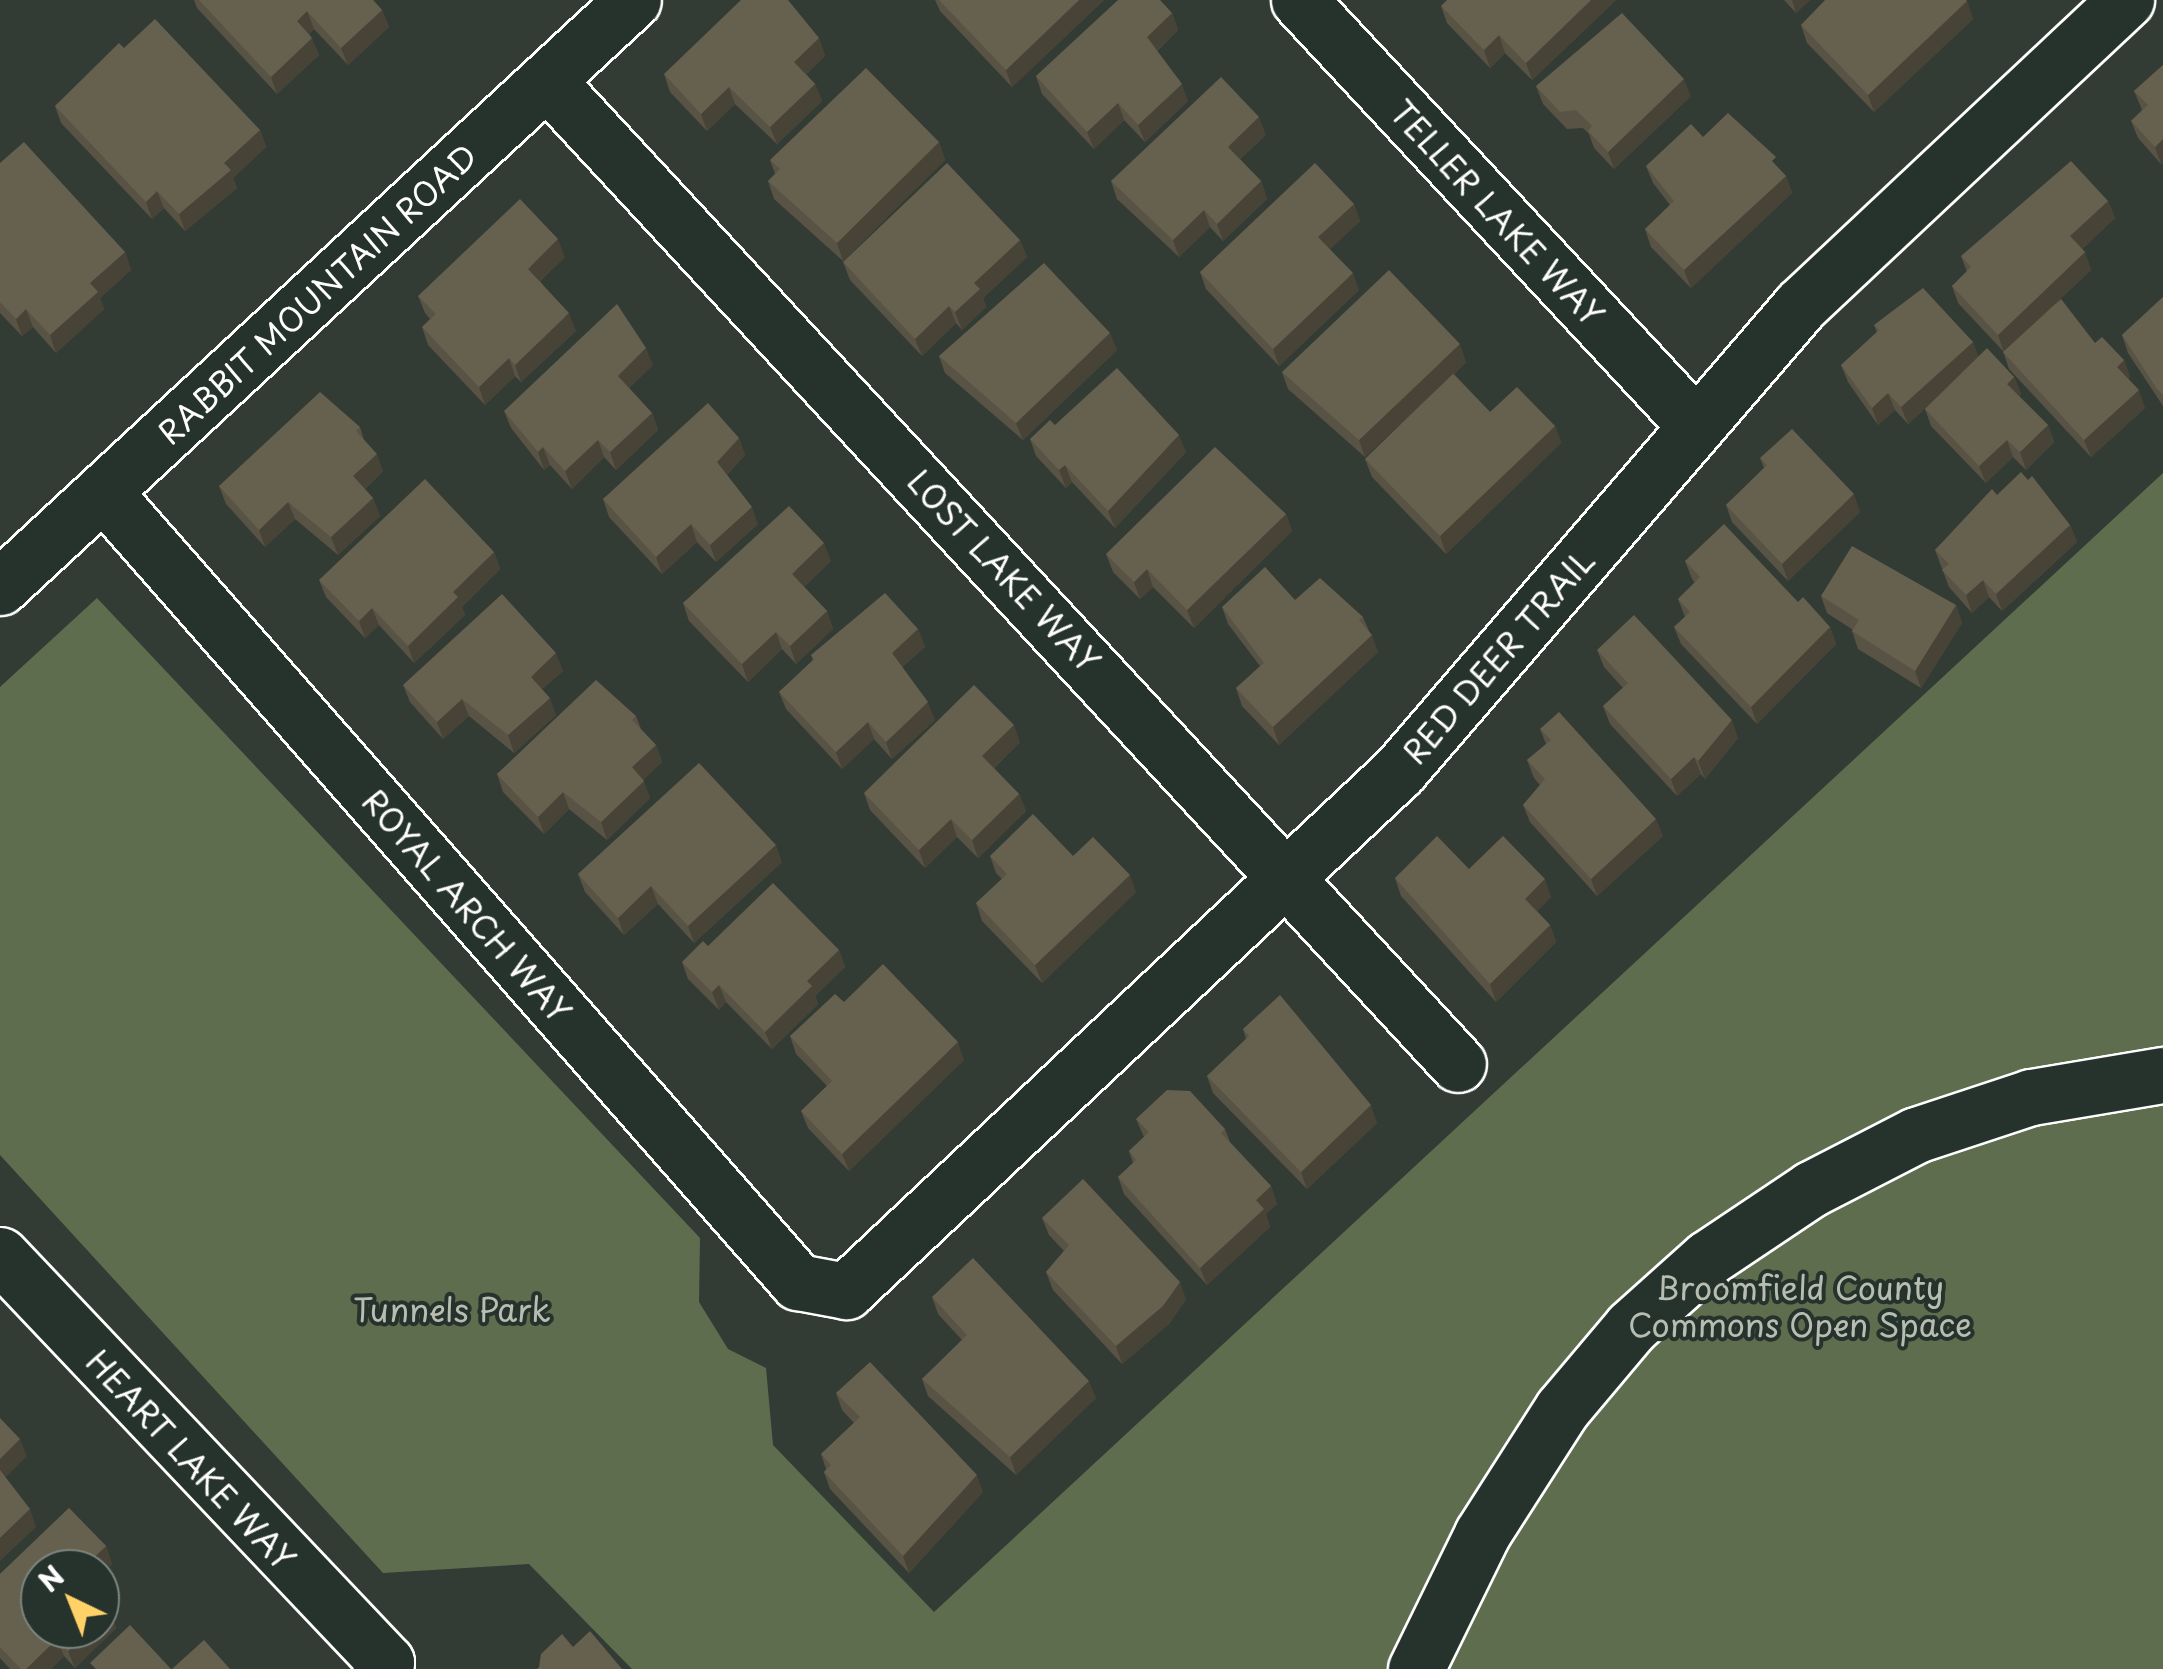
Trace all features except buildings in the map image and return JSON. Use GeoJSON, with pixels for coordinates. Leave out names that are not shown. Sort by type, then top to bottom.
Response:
{"type":"FeatureCollection","features":[{"type":"Feature","properties":{"kind":"street","name":"RABBIT MOUNTAIN ROAD"},"geometry":{"type":"LineString","coordinates":[[0,587],[634,0]]}},
{"type":"Feature","properties":{"kind":"street","name":"TELLER LAKE WAY"},"geometry":{"type":"LineString","coordinates":[[1300,0],[1695,425]]}},
{"type":"Feature","properties":{"kind":"street","name":"RED DEER TRAIL"},"geometry":{"type":"LineString","coordinates":[[846,1291],[1400,771],[1801,305],[2126,0]]}},
{"type":"Feature","properties":{"kind":"street","name":"LOST LAKE WAY"},"geometry":{"type":"LineString","coordinates":[[547,80],[1458,1064]]}},
{"type":"Feature","properties":{"kind":"street","name":"ROYAL ARCH WAY"},"geometry":{"type":"LineString","coordinates":[[104,493],[798,1282],[846,1291]]}},
{"type":"Feature","properties":{"kind":"street"},"geometry":{"type":"LineString","coordinates":[[1416,1669],[1482,1534],[1562,1409],[1631,1327],[1708,1258],[1811,1189],[1916,1135],[2031,1097],[2163,1075]]}},
{"type":"Feature","properties":{"kind":"street","name":"HEART LAKE WAY"},"geometry":{"type":"LineString","coordinates":[[0,1255],[384,1665]]}},
{"type":"Feature","properties":{"kind":"green space","name":"Broomfield County Commons Open Space"},"geometry":{"type":"Polygon","coordinates":[[[2163,473],[2163,1669],[632,1669],[529,1564],[383,1573],[0,1155],[0,687],[97,598],[700,1238],[699,1302],[728,1349],[766,1368],[773,1445],[934,1612],[2163,473]]]}},
{"type":"Feature","properties":{"kind":"park label","name":"Tunnels Park"},"geometry":{"type":"Point","coordinates":[452,1309]}}]}
